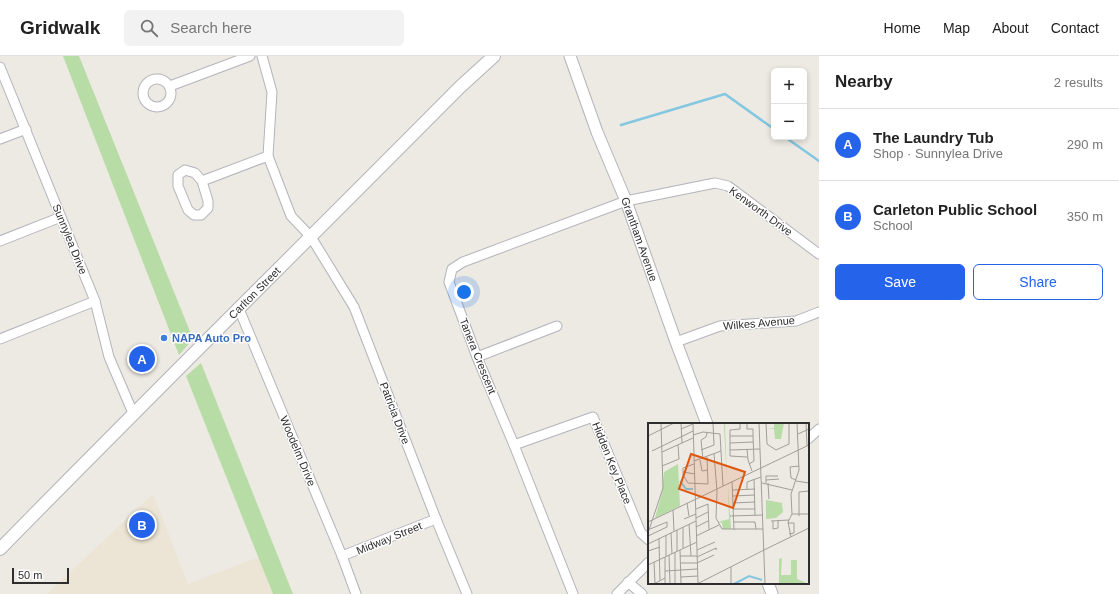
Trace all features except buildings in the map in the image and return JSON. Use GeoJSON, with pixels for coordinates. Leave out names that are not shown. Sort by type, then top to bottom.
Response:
{"type":"FeatureCollection","features":[{"type":"Feature","properties":{"kind":"main road","name":"Carlton Street"},"geometry":{"type":"LineString","coordinates":[[0,549],[133,413],[182,367],[460,87],[494,56]]}},
{"type":"Feature","properties":{"kind":"street"},"geometry":{"type":"LineString","coordinates":[[170,86],[250,56]]}},
{"type":"Feature","properties":{"kind":"street"},"geometry":{"type":"LineString","coordinates":[[202,181],[268,156],[272,92],[262,56]]}},
{"type":"Feature","properties":{"kind":"street","name":"Grantham Avenue"},"geometry":{"type":"LineString","coordinates":[[570,56],[597,132],[626,201],[707,423]]}},
{"type":"Feature","properties":{"kind":"street","name":"Sunnylea Drive"},"geometry":{"type":"LineString","coordinates":[[0,67],[95,301],[109,357],[133,413]]}},
{"type":"Feature","properties":{"kind":"street"},"geometry":{"type":"LineString","coordinates":[[0,139],[26,129]]}},
{"type":"Feature","properties":{"kind":"street","name":"Patricia Drive"},"geometry":{"type":"LineString","coordinates":[[268,156],[291,216],[311,237],[354,307],[436,519],[467,594]]}},
{"type":"Feature","properties":{"kind":"street"},"geometry":{"type":"LineString","coordinates":[[185,170],[195,173],[202,181],[208,201],[208,208],[201,215],[194,215],[188,210],[178,186],[178,176],[185,170]]}},
{"type":"Feature","properties":{"kind":"street","name":"Kenworth Drive"},"geometry":{"type":"LineString","coordinates":[[626,201],[715,183],[728,186],[819,254]]}},
{"type":"Feature","properties":{"kind":"street","name":"Tanera Crescent"},"geometry":{"type":"LineString","coordinates":[[573,594],[514,445],[477,357],[449,282],[452,269],[463,262],[626,201]]}},
{"type":"Feature","properties":{"kind":"street"},"geometry":{"type":"LineString","coordinates":[[0,240],[61,217]]}},
{"type":"Feature","properties":{"kind":"street"},"geometry":{"type":"LineString","coordinates":[[0,339],[95,301]]}},
{"type":"Feature","properties":{"kind":"street","name":"Woodelm Drive"},"geometry":{"type":"LineString","coordinates":[[239,309],[342,556],[356,594]]}},
{"type":"Feature","properties":{"kind":"street","name":"Wilkes Avenue"},"geometry":{"type":"LineString","coordinates":[[676,342],[720,326],[796,321],[819,312]]}},
{"type":"Feature","properties":{"kind":"street"},"geometry":{"type":"LineString","coordinates":[[477,357],[558,326]]}},
{"type":"Feature","properties":{"kind":"street","name":"Hidden Key Place"},"geometry":{"type":"LineString","coordinates":[[514,445],[593,417],[641,533],[648,539]]}},
{"type":"Feature","properties":{"kind":"street"},"geometry":{"type":"LineString","coordinates":[[809,438],[819,429]]}},
{"type":"Feature","properties":{"kind":"street","name":"Midway Street"},"geometry":{"type":"LineString","coordinates":[[342,556],[436,519]]}},
{"type":"Feature","properties":{"kind":"street"},"geometry":{"type":"LineString","coordinates":[[617,594],[648,563]]}},
{"type":"Feature","properties":{"kind":"street"},"geometry":{"type":"LineString","coordinates":[[628,582],[642,594]]}},
{"type":"Feature","properties":{"kind":"street"},"geometry":{"type":"LineString","coordinates":[[768,584],[772,594]]}},
{"type":"Feature","properties":{"kind":"shaded area"},"geometry":{"type":"Polygon","coordinates":[[[153,494],[188,584],[259,557],[273,594],[47,594],[153,494]]]}},
{"type":"Feature","properties":{"kind":"green space"},"geometry":{"type":"Polygon","coordinates":[[[63,56],[79,56],[193,339],[179,355],[63,56]]]}},
{"type":"Feature","properties":{"kind":"green space"},"geometry":{"type":"Polygon","coordinates":[[[201,363],[293,594],[273,594],[186,376],[201,363]]]}},
{"type":"Feature","properties":{"kind":"waterway"},"geometry":{"type":"LineString","coordinates":[[621,125],[725,94],[771,127]]}},
{"type":"Feature","properties":{"kind":"waterway"},"geometry":{"type":"LineString","coordinates":[[789,140],[819,161]]}},
{"type":"Feature","properties":{"kind":"place","name":"NAPA Auto Pro"},"geometry":{"type":"Point","coordinates":[164,338]}},
{"type":"Feature","properties":{"kind":"place","name":"The Laundry Tub"},"geometry":{"type":"Point","coordinates":[142,359]}},
{"type":"Feature","properties":{"kind":"place","name":"Carleton Public School"},"geometry":{"type":"Point","coordinates":[142,525]}}]}
